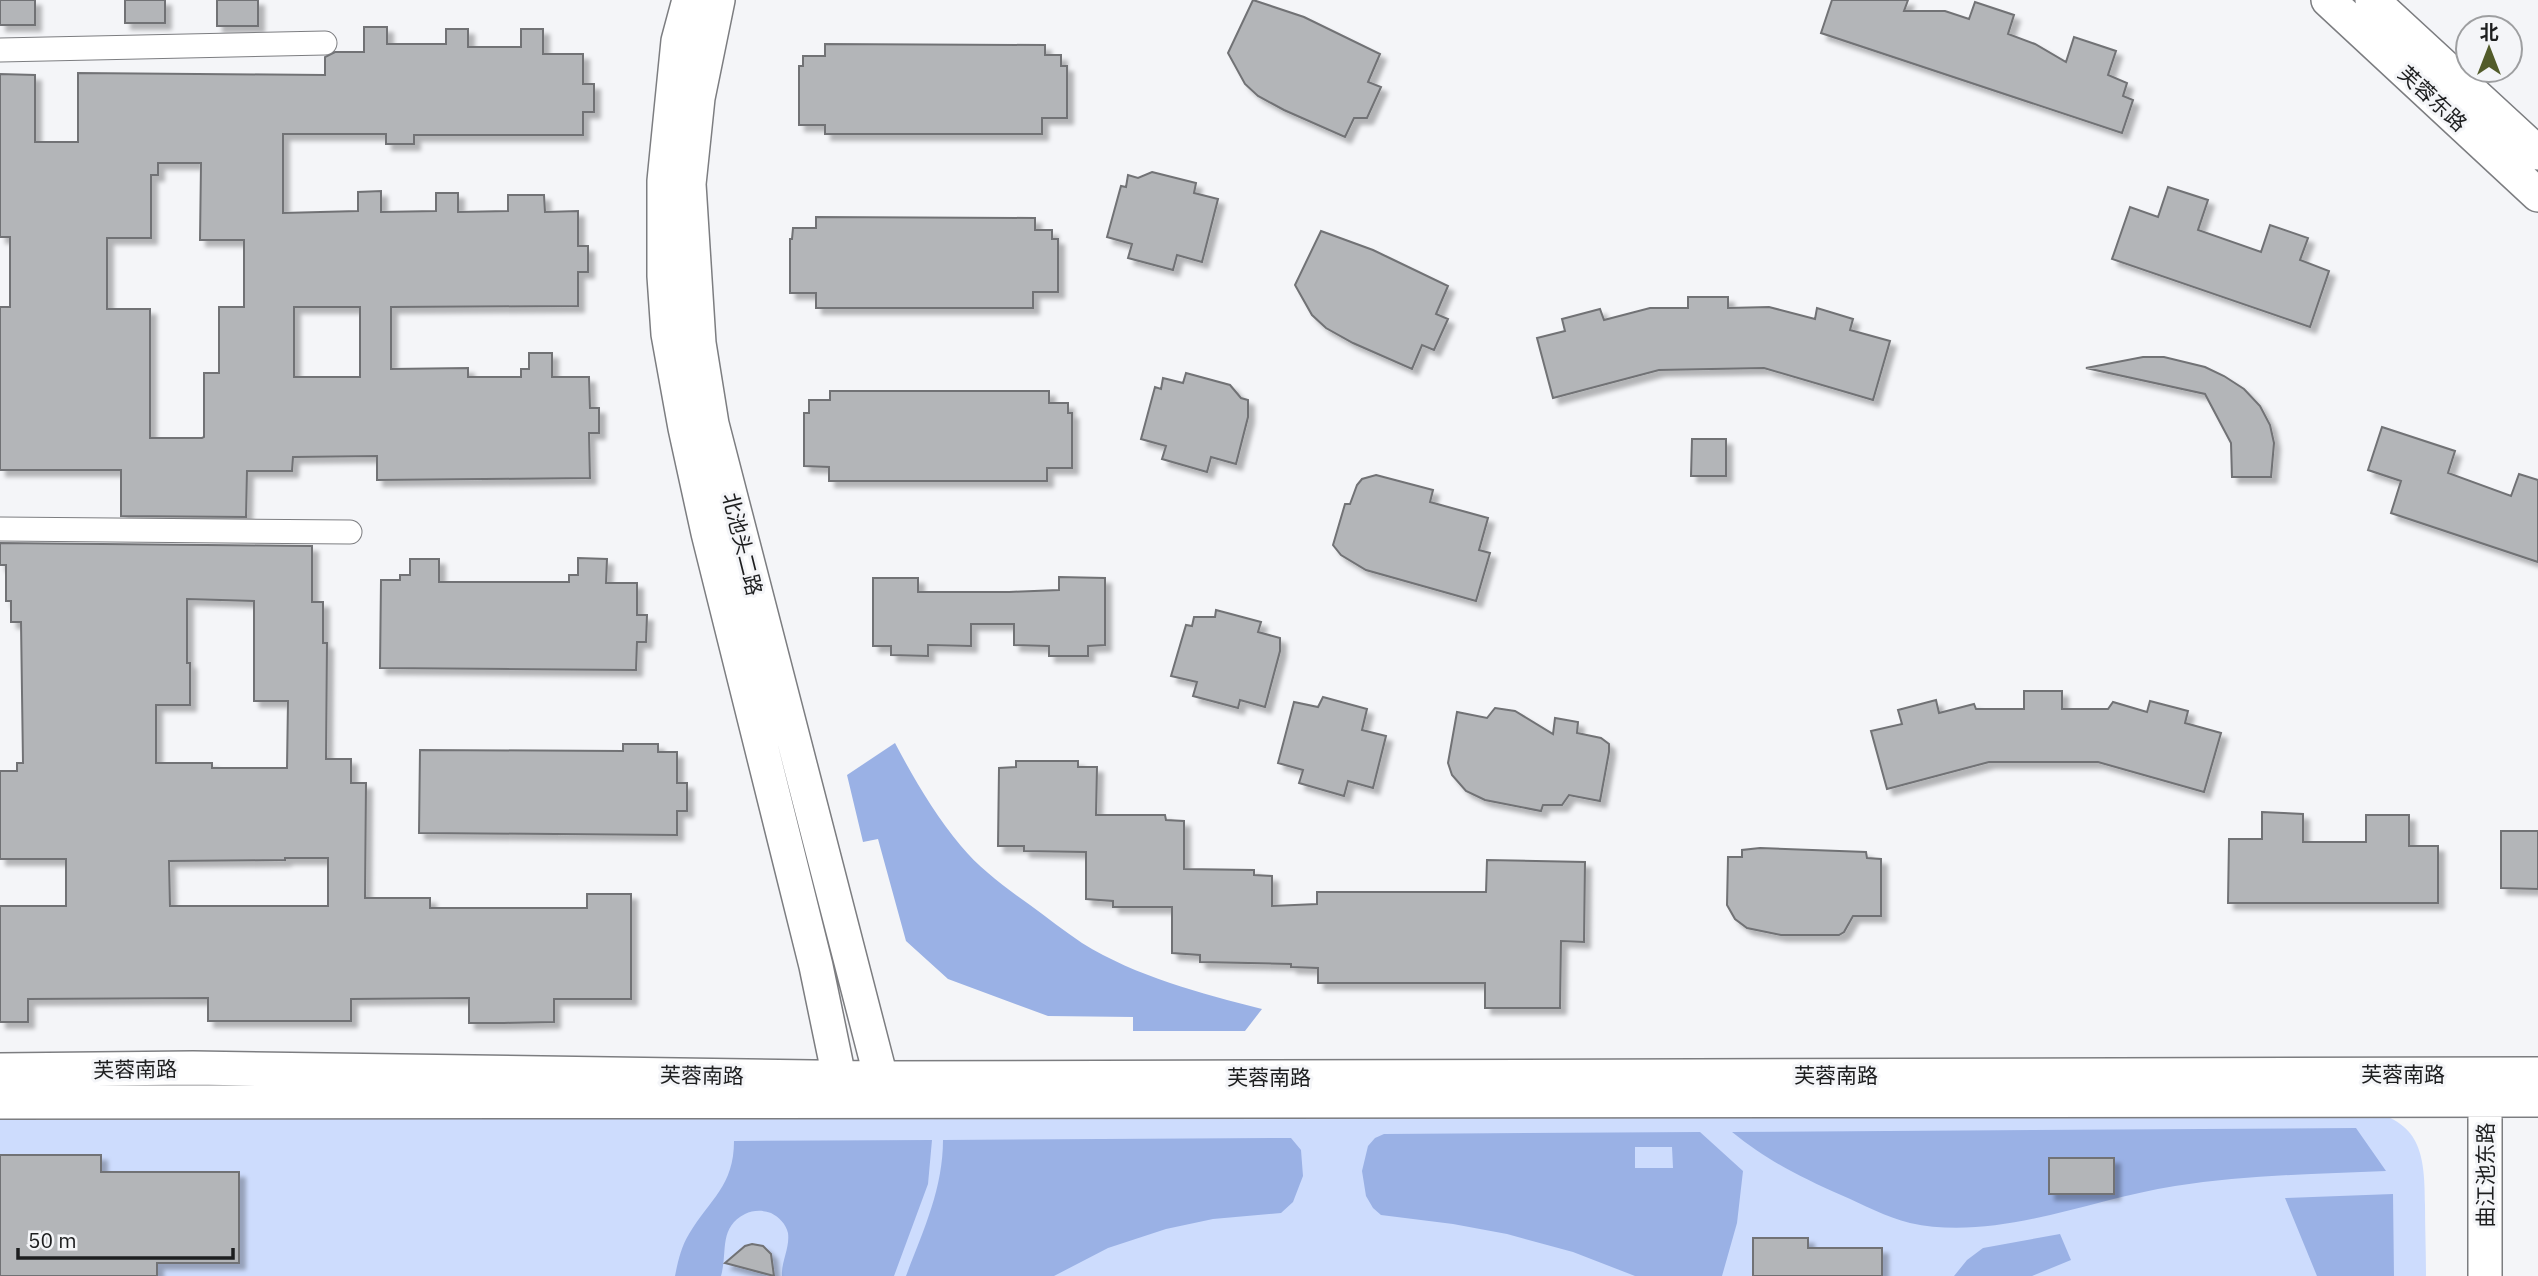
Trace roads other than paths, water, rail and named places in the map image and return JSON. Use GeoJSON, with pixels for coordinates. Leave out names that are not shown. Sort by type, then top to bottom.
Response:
{"type":"FeatureCollection","features":[{"type":"Feature","properties":{"kind":"main road","name":"北池头二路"},"geometry":{"type":"LineString","coordinates":[[689,0],[678,41],[664,181],[667,334],[708,533],[806,927],[839,1077]]}},
{"type":"Feature","properties":{"kind":"main road","name":"北池头二路"},"geometry":{"type":"LineString","coordinates":[[719,0],[698,98],[689,184],[699,343],[715,436],[881,1078]]}},
{"type":"Feature","properties":{"kind":"main road","name":"芙蓉东路"},"geometry":{"type":"LineString","coordinates":[[2328,0],[2538,195]]}},
{"type":"Feature","properties":{"kind":"main road","name":"芙蓉东路"},"geometry":{"type":"LineString","coordinates":[[2372,0],[2538,153]]}},
{"type":"Feature","properties":{"kind":"main road","name":"芙蓉南路"},"geometry":{"type":"LineString","coordinates":[[0,1070],[193,1068],[881,1078],[2485,1087],[2538,1100]]}},
{"type":"Feature","properties":{"kind":"main road","name":"芙蓉南路"},"geometry":{"type":"LineString","coordinates":[[0,1102],[2485,1087],[2538,1073]]}},
{"type":"Feature","properties":{"kind":"main road","name":"曲江池东路"},"geometry":{"type":"LineString","coordinates":[[2485,1087],[2485,1276]]}},
{"type":"Feature","properties":{"kind":"street"},"geometry":{"type":"LineString","coordinates":[[0,50],[325,43]]}},
{"type":"Feature","properties":{"kind":"street"},"geometry":{"type":"LineString","coordinates":[[0,529],[350,532]]}}]}
